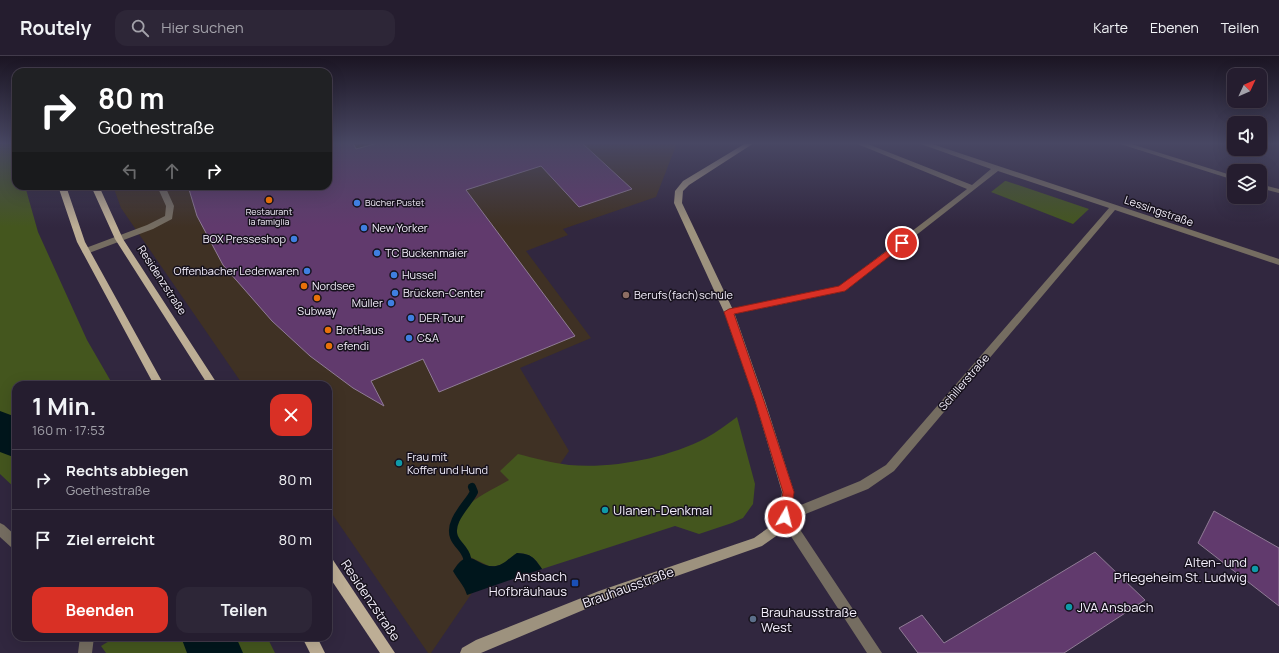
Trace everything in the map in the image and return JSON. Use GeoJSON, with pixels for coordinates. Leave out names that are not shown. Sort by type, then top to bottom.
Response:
{"type":"FeatureCollection","features":[{"type":"Feature","properties":{"kind":"main road"},"geometry":{"type":"LineString","coordinates":[[706,171],[686,183],[679,191],[678,203],[729,312],[760,401],[788,492],[785,517]]}},
{"type":"Feature","properties":{"kind":"main road"},"geometry":{"type":"LineString","coordinates":[[63,190],[76,231],[157,381]]}},
{"type":"Feature","properties":{"kind":"main road","name":"Residenzstraße"},"geometry":{"type":"LineString","coordinates":[[97,190],[119,239],[210,381]]}},
{"type":"Feature","properties":{"kind":"main road","name":"Brauhausstraße"},"geometry":{"type":"LineString","coordinates":[[467,653],[481,645],[600,597],[758,542],[775,530],[785,517]]}},
{"type":"Feature","properties":{"kind":"main road","name":"Residenzstraße"},"geometry":{"type":"LineString","coordinates":[[332,570],[388,653]]}},
{"type":"Feature","properties":{"kind":"main road"},"geometry":{"type":"LineString","coordinates":[[311,641],[318,653]]}},
{"type":"Feature","properties":{"kind":"street"},"geometry":{"type":"LineString","coordinates":[[929,171],[973,188]]}},
{"type":"Feature","properties":{"kind":"street"},"geometry":{"type":"LineString","coordinates":[[729,312],[842,289],[973,188],[993,171]]}},
{"type":"Feature","properties":{"kind":"street","name":"Lessingstraße"},"geometry":{"type":"LineString","coordinates":[[1005,171],[1279,262]]}},
{"type":"Feature","properties":{"kind":"street"},"geometry":{"type":"LineString","coordinates":[[1211,171],[1227,176]]}},
{"type":"Feature","properties":{"kind":"street"},"geometry":{"type":"LineString","coordinates":[[1267,188],[1279,191]]}},
{"type":"Feature","properties":{"kind":"street"},"geometry":{"type":"LineString","coordinates":[[86,251],[150,227],[169,216],[170,206],[163,190]]}},
{"type":"Feature","properties":{"kind":"street","name":"Schillerstraße"},"geometry":{"type":"LineString","coordinates":[[785,517],[864,485],[890,468],[1114,207]]}},
{"type":"Feature","properties":{"kind":"street"},"geometry":{"type":"LineString","coordinates":[[785,517],[875,653]]}},
{"type":"Feature","properties":{"kind":"street"},"geometry":{"type":"LineString","coordinates":[[0,529],[12,540]]}},
{"type":"Feature","properties":{"kind":"street"},"geometry":{"type":"LineString","coordinates":[[85,653],[86,641]]}},
{"type":"Feature","properties":{"kind":"shaded area","name":"Brücken-Center"},"geometry":{"type":"Polygon","coordinates":[[[332,171],[666,171],[656,197],[563,229],[568,235],[526,251],[591,338],[520,368],[569,451],[431,653],[428,653],[332,514],[332,381],[240,381],[121,208],[114,190],[332,190],[332,171]]]}},
{"type":"Feature","properties":{"kind":"green space"},"geometry":{"type":"Polygon","coordinates":[[[0,171],[12,171],[12,190],[26,190],[38,232],[87,340],[111,381],[12,381],[12,485],[0,474],[0,171]]]}},
{"type":"Feature","properties":{"kind":"green space"},"geometry":{"type":"Polygon","coordinates":[[[1005,181],[1089,209],[1073,224],[991,192],[1005,181]]]}},
{"type":"Feature","properties":{"kind":"green space"},"geometry":{"type":"Polygon","coordinates":[[[737,417],[755,484],[753,504],[743,518],[732,523],[699,534],[675,526],[542,569],[532,557],[526,554],[517,553],[503,564],[489,566],[468,556],[466,550],[457,538],[456,525],[459,516],[473,501],[509,480],[500,471],[518,454],[550,462],[586,466],[639,460],[691,445],[710,436],[737,417]]]}},
{"type":"Feature","properties":{"kind":"green space"},"geometry":{"type":"Polygon","coordinates":[[[109,641],[269,641],[275,653],[106,653],[101,646],[109,641]]]}},
{"type":"Feature","properties":{"kind":"water"},"geometry":{"type":"Polygon","coordinates":[[[517,553],[526,554],[532,557],[542,569],[467,595],[463,585],[453,571],[464,559],[474,559],[489,566],[496,566],[504,563],[517,553]]]}},
{"type":"Feature","properties":{"kind":"building","name":"Brücken-Center"},"geometry":{"type":"Polygon","coordinates":[[[332,171],[526,171],[466,190],[575,336],[439,392],[423,359],[371,381],[384,406],[353,388],[310,356],[272,321],[223,265],[197,216],[189,190],[332,190],[332,171]]]}},
{"type":"Feature","properties":{"kind":"building","name":"Brücken-Center"},"geometry":{"type":"Polygon","coordinates":[[[546,171],[612,171],[632,189],[579,207],[546,171]]]}},
{"type":"Feature","properties":{"kind":"building","name":"Alten- und Pflegeheim St. Ludwig"},"geometry":{"type":"Polygon","coordinates":[[[1214,511],[1279,548],[1279,606],[1198,543],[1214,511]]]}},
{"type":"Feature","properties":{"kind":"building","name":"JVA Ansbach"},"geometry":{"type":"Polygon","coordinates":[[[1095,552],[1145,600],[1064,653],[918,653],[899,628],[922,615],[944,643],[1095,552]]]}},
{"type":"Feature","properties":{"kind":"waterway"},"geometry":{"type":"LineString","coordinates":[[0,428],[12,438]]}},
{"type":"Feature","properties":{"kind":"waterway"},"geometry":{"type":"LineString","coordinates":[[467,558],[465,552],[455,540],[453,531],[456,519],[474,492],[472,487]]}},
{"type":"Feature","properties":{"kind":"waterway"},"geometry":{"type":"LineString","coordinates":[[209,641],[216,653]]}},
{"type":"Feature","properties":{"kind":"place","name":"Restaurant la famiglia"},"geometry":{"type":"Point","coordinates":[269,200]}},
{"type":"Feature","properties":{"kind":"place","name":"Bücher Pustet"},"geometry":{"type":"Point","coordinates":[357,203]}},
{"type":"Feature","properties":{"kind":"place","name":"New Yorker"},"geometry":{"type":"Point","coordinates":[364,228]}},
{"type":"Feature","properties":{"kind":"place","name":"BOX Presseshop"},"geometry":{"type":"Point","coordinates":[294,239]}},
{"type":"Feature","properties":{"kind":"place","name":"TC Buckenmaier"},"geometry":{"type":"Point","coordinates":[377,253]}},
{"type":"Feature","properties":{"kind":"place","name":"Offenbacher Lederwaren"},"geometry":{"type":"Point","coordinates":[307,271]}},
{"type":"Feature","properties":{"kind":"place","name":"Hussel"},"geometry":{"type":"Point","coordinates":[394,275]}},
{"type":"Feature","properties":{"kind":"place","name":"Nordsee"},"geometry":{"type":"Point","coordinates":[304,286]}},
{"type":"Feature","properties":{"kind":"place","name":"Brücken-Center"},"geometry":{"type":"Point","coordinates":[395,293]}},
{"type":"Feature","properties":{"kind":"place","name":"Berufs(fach)schule"},"geometry":{"type":"Point","coordinates":[626,295]}},
{"type":"Feature","properties":{"kind":"place","name":"Subway"},"geometry":{"type":"Point","coordinates":[317,298]}},
{"type":"Feature","properties":{"kind":"place","name":"Müller"},"geometry":{"type":"Point","coordinates":[391,303]}},
{"type":"Feature","properties":{"kind":"place","name":"DER Tour"},"geometry":{"type":"Point","coordinates":[411,318]}},
{"type":"Feature","properties":{"kind":"place","name":"BrotHaus"},"geometry":{"type":"Point","coordinates":[328,330]}},
{"type":"Feature","properties":{"kind":"place","name":"C&A"},"geometry":{"type":"Point","coordinates":[409,338]}},
{"type":"Feature","properties":{"kind":"place","name":"efendi"},"geometry":{"type":"Point","coordinates":[329,346]}},
{"type":"Feature","properties":{"kind":"place","name":"Frau mit Koffer und Hund"},"geometry":{"type":"Point","coordinates":[399,463]}},
{"type":"Feature","properties":{"kind":"place","name":"Ulanen-Denkmal"},"geometry":{"type":"Point","coordinates":[605,510]}},
{"type":"Feature","properties":{"kind":"place","name":"Alten- und Pflegeheim St. Ludwig"},"geometry":{"type":"Point","coordinates":[1255,569]}},
{"type":"Feature","properties":{"kind":"place","name":"Ansbach Hofbräuhaus"},"geometry":{"type":"Point","coordinates":[575,583]}},
{"type":"Feature","properties":{"kind":"place","name":"JVA Ansbach"},"geometry":{"type":"Point","coordinates":[1069,607]}},
{"type":"Feature","properties":{"kind":"place","name":"Brauhausstraße West"},"geometry":{"type":"Point","coordinates":[753,619]}},
{"type":"Feature","properties":{"kind":"route"},"geometry":{"type":"LineString","coordinates":[[785,517],[788,492],[760,401],[729,312],[842,289],[902,243]]}}]}
